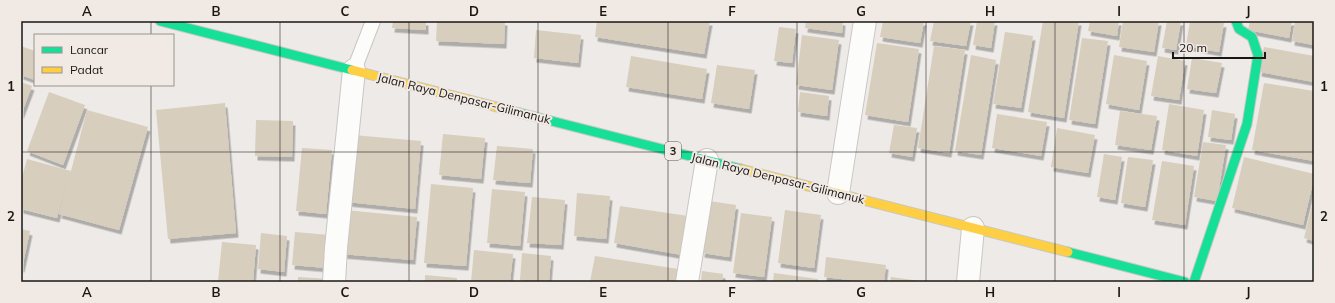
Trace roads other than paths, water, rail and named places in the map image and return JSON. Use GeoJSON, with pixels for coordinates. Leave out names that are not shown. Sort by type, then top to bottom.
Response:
{"type":"FeatureCollection","features":[{"type":"Feature","properties":{"kind":"main road","name":"Jalan Raya Denpasar-Gilimanuk"},"geometry":{"type":"LineString","coordinates":[[160,21],[1185,282]]}},
{"type":"Feature","properties":{"kind":"main road"},"geometry":{"type":"LineString","coordinates":[[1194,282],[1247,124],[1258,56],[1252,37],[1239,29],[1236,21]]}},
{"type":"Feature","properties":{"kind":"street"},"geometry":{"type":"LineString","coordinates":[[838,193],[865,21]]}},
{"type":"Feature","properties":{"kind":"street"},"geometry":{"type":"LineString","coordinates":[[334,282],[354,70]]}},
{"type":"Feature","properties":{"kind":"street"},"geometry":{"type":"LineString","coordinates":[[687,282],[707,160]]}},
{"type":"Feature","properties":{"kind":"street"},"geometry":{"type":"LineString","coordinates":[[968,282],[973,228]]}},
{"type":"Feature","properties":{"kind":"lane"},"geometry":{"type":"LineString","coordinates":[[354,70],[373,21]]}}]}
